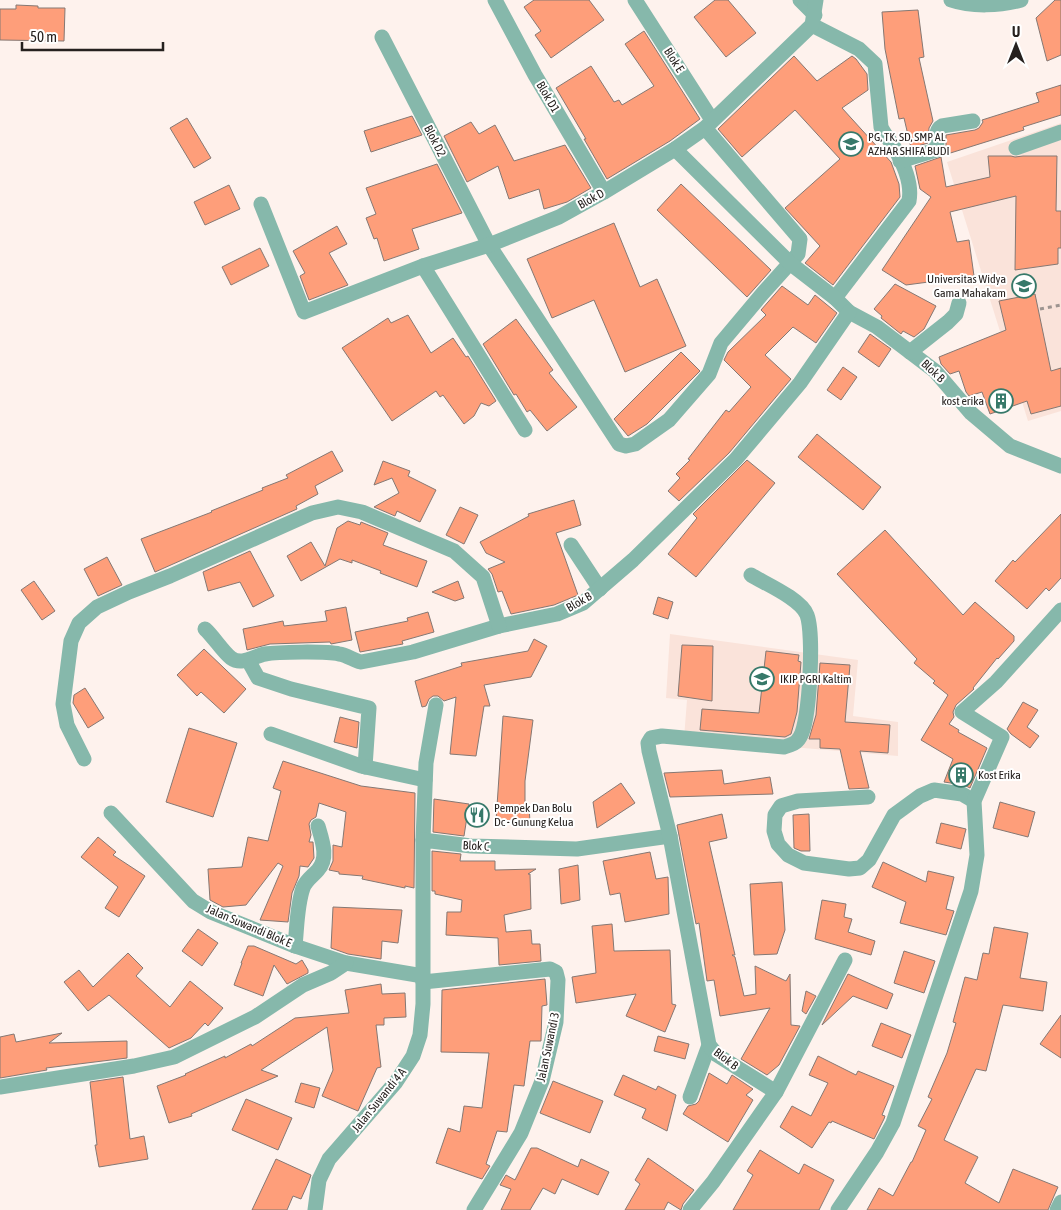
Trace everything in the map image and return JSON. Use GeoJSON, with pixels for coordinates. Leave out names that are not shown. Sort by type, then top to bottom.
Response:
{"type":"FeatureCollection","features":[{"type":"Feature","properties":{"kind":"street","name":"Blok D1"},"geometry":{"type":"LineString","coordinates":[[495,0],[535,75],[604,192]]}},
{"type":"Feature","properties":{"kind":"street","name":"Blok E"},"geometry":{"type":"LineString","coordinates":[[635,0],[709,124],[800,239],[798,254],[791,264]]}},
{"type":"Feature","properties":{"kind":"street"},"geometry":{"type":"LineString","coordinates":[[800,0],[876,64],[882,127],[885,135],[897,152],[910,193],[909,201],[835,298]]}},
{"type":"Feature","properties":{"kind":"street"},"geometry":{"type":"LineString","coordinates":[[951,0],[985,4],[1021,0]]}},
{"type":"Feature","properties":{"kind":"street","name":"Blok D"},"geometry":{"type":"LineString","coordinates":[[261,204],[304,312],[559,217],[604,192],[675,149],[709,124],[814,13]]}},
{"type":"Feature","properties":{"kind":"street","name":"Blok D2"},"geometry":{"type":"LineString","coordinates":[[382,37],[489,244],[619,444],[626,446],[635,444],[669,420],[709,374],[721,344],[763,293],[791,264]]}},
{"type":"Feature","properties":{"kind":"street"},"geometry":{"type":"LineString","coordinates":[[900,161],[936,150],[938,128],[973,120]]}},
{"type":"Feature","properties":{"kind":"street"},"geometry":{"type":"LineString","coordinates":[[1016,148],[1061,132]]}},
{"type":"Feature","properties":{"kind":"street","name":"Blok B"},"geometry":{"type":"LineString","coordinates":[[675,149],[791,264],[835,298],[849,312],[877,328],[935,371],[971,413],[1010,446],[1061,466]]}},
{"type":"Feature","properties":{"kind":"street"},"geometry":{"type":"LineString","coordinates":[[424,266],[525,430]]}},
{"type":"Feature","properties":{"kind":"street"},"geometry":{"type":"LineString","coordinates":[[910,352],[948,322],[956,314],[959,303]]}},
{"type":"Feature","properties":{"kind":"street","name":"Blok B"},"geometry":{"type":"LineString","coordinates":[[248,660],[265,654],[324,652],[339,654],[354,661],[369,661],[413,652],[499,626],[557,614],[583,603],[659,535],[736,459],[800,383],[849,312]]}},
{"type":"Feature","properties":{"kind":"street"},"geometry":{"type":"LineString","coordinates":[[84,759],[67,724],[63,704],[71,641],[79,623],[97,607],[312,513],[338,507],[362,512],[454,551],[483,577],[499,626]]}},
{"type":"Feature","properties":{"kind":"street"},"geometry":{"type":"LineString","coordinates":[[571,545],[600,589]]}},
{"type":"Feature","properties":{"kind":"street","name":"Blok B"},"geometry":{"type":"LineString","coordinates":[[751,576],[791,598],[807,614],[810,627],[810,667],[806,722],[800,738],[794,745],[784,747],[662,736],[651,738],[648,743],[648,752],[670,836],[709,1045],[717,1055],[776,1092]]}},
{"type":"Feature","properties":{"kind":"street"},"geometry":{"type":"LineString","coordinates":[[838,1210],[877,1152],[893,1122],[971,891],[977,855],[974,801],[1002,737],[962,712],[996,682],[1061,610]]}},
{"type":"Feature","properties":{"kind":"street"},"geometry":{"type":"LineString","coordinates":[[205,629],[232,658],[248,660],[258,678],[369,708],[365,767]]}},
{"type":"Feature","properties":{"kind":"street"},"geometry":{"type":"LineString","coordinates":[[422,979],[422,840],[425,780],[436,705]]}},
{"type":"Feature","properties":{"kind":"street"},"geometry":{"type":"LineString","coordinates":[[271,734],[365,767],[425,780]]}},
{"type":"Feature","properties":{"kind":"street"},"geometry":{"type":"LineString","coordinates":[[868,798],[798,801],[781,806],[775,815],[774,831],[778,844],[788,855],[804,863],[849,869],[860,868],[868,860],[894,815],[920,796],[934,790],[962,794],[974,801]]}},
{"type":"Feature","properties":{"kind":"street","name":"Jalan Suwandi Blok E"},"geometry":{"type":"LineString","coordinates":[[111,813],[193,901],[211,912],[296,946],[346,962],[422,979]]}},
{"type":"Feature","properties":{"kind":"street"},"geometry":{"type":"LineString","coordinates":[[296,946],[300,897],[304,886],[321,866],[324,858],[324,846],[318,826]]}},
{"type":"Feature","properties":{"kind":"street","name":"Blok C"},"geometry":{"type":"LineString","coordinates":[[422,840],[471,846],[577,849],[670,836]]}},
{"type":"Feature","properties":{"kind":"street"},"geometry":{"type":"LineString","coordinates":[[690,1210],[713,1182],[776,1092],[845,960]]}},
{"type":"Feature","properties":{"kind":"street"},"geometry":{"type":"LineString","coordinates":[[0,1088],[134,1066],[174,1057],[255,1017],[303,985],[331,972],[346,962]]}},
{"type":"Feature","properties":{"kind":"street","name":"Jalan Suwandi 3"},"geometry":{"type":"LineString","coordinates":[[422,979],[550,969],[556,972],[558,980],[556,1022],[542,1081],[521,1134],[474,1210]]}},
{"type":"Feature","properties":{"kind":"street","name":"Jalan Suwandi 4 A"},"geometry":{"type":"LineString","coordinates":[[315,1210],[319,1180],[329,1159],[396,1082],[413,1056],[422,1021],[422,979]]}},
{"type":"Feature","properties":{"kind":"street"},"geometry":{"type":"LineString","coordinates":[[690,1098],[709,1045]]}},
{"type":"Feature","properties":{"kind":"street"},"geometry":{"type":"LineString","coordinates":[[1057,1210],[1061,1202]]}},
{"type":"Feature","properties":{"kind":"path"},"geometry":{"type":"LineString","coordinates":[[1040,309],[1061,305]]}},
{"type":"Feature","properties":{"kind":"shaded area","name":"Universitas Widya Gama Mahakam"},"geometry":{"type":"Polygon","coordinates":[[[1061,123],[1061,411],[1028,421],[947,162],[1061,123]]]}},
{"type":"Feature","properties":{"kind":"shaded area","name":"IKIP PGRI Kaltim"},"geometry":{"type":"Polygon","coordinates":[[[670,634],[858,660],[853,716],[898,722],[898,756],[684,738],[687,700],[666,698],[670,634]]]}},
{"type":"Feature","properties":{"kind":"building"},"geometry":{"type":"Polygon","coordinates":[[[534,0],[589,0],[604,20],[551,58],[535,35],[541,31],[524,7],[534,0]]]}},
{"type":"Feature","properties":{"kind":"building"},"geometry":{"type":"Polygon","coordinates":[[[715,0],[728,0],[756,33],[726,57],[694,17],[715,0]]]}},
{"type":"Feature","properties":{"kind":"building"},"geometry":{"type":"Polygon","coordinates":[[[1055,0],[1061,0],[1061,55],[1047,61],[1036,18],[1055,0]]]}},
{"type":"Feature","properties":{"kind":"building"},"geometry":{"type":"Polygon","coordinates":[[[16,5],[38,6],[38,8],[65,8],[64,41],[0,40],[0,9],[16,9],[16,5]]]}},
{"type":"Feature","properties":{"kind":"building"},"geometry":{"type":"Polygon","coordinates":[[[918,10],[924,57],[919,58],[933,121],[929,128],[928,143],[911,148],[904,118],[899,119],[885,49],[882,12],[918,10]]]}},
{"type":"Feature","properties":{"kind":"building"},"geometry":{"type":"Polygon","coordinates":[[[644,31],[700,119],[670,141],[607,179],[556,88],[591,66],[614,102],[619,100],[622,105],[654,86],[625,44],[644,31]]]}},
{"type":"Feature","properties":{"kind":"building","name":"PG, TK, SD, SMP AL AZHAR SHIFA BUDI"},"geometry":{"type":"Polygon","coordinates":[[[794,56],[817,81],[852,56],[856,59],[867,74],[868,90],[842,108],[891,162],[899,184],[900,197],[833,285],[805,263],[820,246],[785,208],[840,159],[795,110],[742,157],[718,129],[794,56]]]}},
{"type":"Feature","properties":{"kind":"building"},"geometry":{"type":"Polygon","coordinates":[[[1061,85],[1061,115],[1023,127],[1024,130],[944,155],[946,135],[975,130],[979,128],[983,122],[982,120],[1039,102],[1036,93],[1061,85]]]}},
{"type":"Feature","properties":{"kind":"building"},"geometry":{"type":"Polygon","coordinates":[[[412,116],[422,135],[371,152],[364,131],[412,116]]]}},
{"type":"Feature","properties":{"kind":"building"},"geometry":{"type":"Polygon","coordinates":[[[187,118],[211,158],[194,168],[170,128],[187,118]]]}},
{"type":"Feature","properties":{"kind":"building"},"geometry":{"type":"Polygon","coordinates":[[[471,122],[479,134],[495,125],[514,161],[565,145],[591,188],[567,202],[544,209],[539,189],[509,199],[498,166],[467,182],[444,136],[471,122]]]}},
{"type":"Feature","properties":{"kind":"building"},"geometry":{"type":"Polygon","coordinates":[[[988,156],[1057,156],[1056,211],[1061,211],[1061,248],[1058,248],[1058,264],[1015,270],[1016,196],[950,212],[957,242],[969,240],[974,276],[906,285],[882,270],[931,197],[920,189],[915,166],[941,157],[946,187],[990,177],[988,156]]]}},
{"type":"Feature","properties":{"kind":"building"},"geometry":{"type":"Polygon","coordinates":[[[437,164],[462,213],[412,229],[419,249],[384,261],[377,238],[374,239],[366,218],[376,214],[366,188],[437,164]]]}},
{"type":"Feature","properties":{"kind":"building"},"geometry":{"type":"Polygon","coordinates":[[[681,184],[771,270],[747,297],[657,210],[681,184]]]}},
{"type":"Feature","properties":{"kind":"building"},"geometry":{"type":"Polygon","coordinates":[[[229,185],[240,209],[205,225],[194,202],[229,185]]]}},
{"type":"Feature","properties":{"kind":"building"},"geometry":{"type":"Polygon","coordinates":[[[614,223],[640,287],[657,279],[686,346],[625,372],[594,300],[552,318],[527,259],[614,223]]]}},
{"type":"Feature","properties":{"kind":"building"},"geometry":{"type":"Polygon","coordinates":[[[337,226],[347,244],[329,253],[348,285],[309,300],[300,276],[305,273],[293,251],[337,226]]]}},
{"type":"Feature","properties":{"kind":"building"},"geometry":{"type":"Polygon","coordinates":[[[260,248],[269,266],[231,285],[222,267],[260,248]]]}},
{"type":"Feature","properties":{"kind":"building"},"geometry":{"type":"Polygon","coordinates":[[[895,284],[936,306],[924,329],[914,337],[903,331],[901,334],[881,318],[882,316],[874,309],[895,284]]]}},
{"type":"Feature","properties":{"kind":"building"},"geometry":{"type":"Polygon","coordinates":[[[782,286],[808,305],[815,295],[837,313],[816,343],[793,327],[765,355],[791,379],[729,453],[679,501],[668,491],[680,478],[676,474],[690,460],[688,459],[726,410],[729,412],[751,387],[724,360],[728,352],[766,315],[761,310],[782,286]]]}},
{"type":"Feature","properties":{"kind":"building"},"geometry":{"type":"Polygon","coordinates":[[[1035,294],[1051,371],[1061,368],[1061,406],[1031,414],[1027,401],[990,414],[982,392],[969,396],[959,371],[950,374],[941,364],[939,357],[1006,330],[999,301],[1035,294]]]}},
{"type":"Feature","properties":{"kind":"building"},"geometry":{"type":"Polygon","coordinates":[[[408,315],[431,353],[453,338],[466,357],[468,356],[496,401],[489,406],[481,403],[474,416],[464,424],[443,395],[440,397],[436,391],[392,421],[342,348],[388,318],[391,323],[408,315]]]}},
{"type":"Feature","properties":{"kind":"building"},"geometry":{"type":"Polygon","coordinates":[[[516,319],[553,370],[549,373],[577,407],[547,431],[530,410],[527,412],[516,394],[514,395],[483,344],[516,319]]]}},
{"type":"Feature","properties":{"kind":"building"},"geometry":{"type":"Polygon","coordinates":[[[870,334],[891,349],[879,367],[858,352],[870,334]]]}},
{"type":"Feature","properties":{"kind":"building"},"geometry":{"type":"Polygon","coordinates":[[[681,352],[700,371],[647,424],[628,436],[614,419],[681,352]]]}},
{"type":"Feature","properties":{"kind":"building"},"geometry":{"type":"Polygon","coordinates":[[[843,367],[857,377],[841,400],[827,390],[843,367]]]}},
{"type":"Feature","properties":{"kind":"building"},"geometry":{"type":"Polygon","coordinates":[[[817,434],[881,487],[863,510],[798,457],[817,434]]]}},
{"type":"Feature","properties":{"kind":"building"},"geometry":{"type":"Polygon","coordinates":[[[332,451],[343,471],[315,486],[318,494],[296,506],[297,509],[155,572],[141,539],[263,490],[262,488],[288,478],[286,475],[332,451]]]}},
{"type":"Feature","properties":{"kind":"building"},"geometry":{"type":"Polygon","coordinates":[[[747,460],[775,483],[696,577],[668,554],[697,518],[693,514],[747,460]]]}},
{"type":"Feature","properties":{"kind":"building"},"geometry":{"type":"Polygon","coordinates":[[[383,461],[410,471],[408,476],[436,490],[420,522],[397,511],[395,516],[374,507],[399,493],[392,478],[374,485],[383,461]]]}},
{"type":"Feature","properties":{"kind":"building"},"geometry":{"type":"Polygon","coordinates":[[[574,500],[581,525],[556,533],[578,595],[554,605],[511,614],[502,591],[498,592],[492,574],[488,569],[505,562],[486,553],[480,542],[529,516],[528,514],[574,500]]]}},
{"type":"Feature","properties":{"kind":"building"},"geometry":{"type":"Polygon","coordinates":[[[460,507],[478,515],[464,544],[446,535],[460,507]]]}},
{"type":"Feature","properties":{"kind":"building"},"geometry":{"type":"Polygon","coordinates":[[[1061,514],[1061,578],[1049,591],[1046,588],[1027,609],[995,581],[1013,560],[1015,562],[1061,514]]]}},
{"type":"Feature","properties":{"kind":"building"},"geometry":{"type":"Polygon","coordinates":[[[348,521],[360,525],[361,522],[388,533],[383,545],[427,561],[417,587],[352,560],[352,563],[340,559],[301,581],[287,556],[311,542],[325,566],[337,528],[348,521]]]}},
{"type":"Feature","properties":{"kind":"building"},"geometry":{"type":"Polygon","coordinates":[[[885,530],[963,615],[975,602],[1014,636],[1014,641],[997,658],[974,689],[956,705],[953,712],[954,717],[949,724],[959,730],[958,732],[987,748],[970,788],[964,785],[944,782],[953,759],[921,740],[948,695],[933,683],[935,681],[914,663],[917,659],[837,574],[885,530]]]}},
{"type":"Feature","properties":{"kind":"building"},"geometry":{"type":"Polygon","coordinates":[[[250,551],[274,596],[253,607],[240,582],[208,591],[203,572],[250,551]]]}},
{"type":"Feature","properties":{"kind":"building"},"geometry":{"type":"Polygon","coordinates":[[[107,557],[122,585],[98,596],[84,569],[107,557]]]}},
{"type":"Feature","properties":{"kind":"building"},"geometry":{"type":"Polygon","coordinates":[[[34,581],[55,611],[42,620],[21,590],[34,581]]]}},
{"type":"Feature","properties":{"kind":"building"},"geometry":{"type":"Polygon","coordinates":[[[458,581],[464,598],[455,601],[432,592],[458,581]]]}},
{"type":"Feature","properties":{"kind":"building"},"geometry":{"type":"Polygon","coordinates":[[[658,597],[673,602],[668,619],[653,614],[658,597]]]}},
{"type":"Feature","properties":{"kind":"building"},"geometry":{"type":"Polygon","coordinates":[[[346,607],[352,640],[331,644],[330,642],[270,644],[247,650],[243,629],[283,621],[284,626],[327,621],[325,611],[346,607]]]}},
{"type":"Feature","properties":{"kind":"building"},"geometry":{"type":"Polygon","coordinates":[[[428,612],[434,632],[402,641],[403,644],[360,652],[355,632],[408,621],[407,618],[428,612]]]}},
{"type":"Feature","properties":{"kind":"building"},"geometry":{"type":"Polygon","coordinates":[[[534,639],[547,646],[531,677],[484,685],[490,706],[484,706],[476,756],[450,754],[456,697],[444,701],[438,696],[433,696],[429,699],[426,706],[422,707],[415,681],[462,666],[461,663],[528,651],[534,639]]]}},
{"type":"Feature","properties":{"kind":"building"},"geometry":{"type":"Polygon","coordinates":[[[682,645],[713,646],[712,701],[678,696],[682,645]]]}},
{"type":"Feature","properties":{"kind":"building"},"geometry":{"type":"Polygon","coordinates":[[[204,649],[246,689],[224,713],[201,692],[197,696],[177,675],[204,649]]]}},
{"type":"Feature","properties":{"kind":"building"},"geometry":{"type":"Polygon","coordinates":[[[766,651],[799,655],[798,661],[801,662],[797,712],[791,734],[785,737],[700,730],[702,709],[759,713],[766,651]]]}},
{"type":"Feature","properties":{"kind":"building"},"geometry":{"type":"Polygon","coordinates":[[[820,663],[850,665],[845,722],[890,725],[888,753],[860,751],[869,788],[849,789],[840,749],[820,748],[820,739],[809,739],[816,715],[820,663]]]}},
{"type":"Feature","properties":{"kind":"building"},"geometry":{"type":"Polygon","coordinates":[[[85,688],[104,718],[88,728],[73,703],[74,695],[85,688]]]}},
{"type":"Feature","properties":{"kind":"building"},"geometry":{"type":"Polygon","coordinates":[[[1023,702],[1038,710],[1027,727],[1039,736],[1030,748],[1007,729],[1023,702]]]}},
{"type":"Feature","properties":{"kind":"building"},"geometry":{"type":"Polygon","coordinates":[[[503,716],[533,720],[525,781],[525,805],[529,805],[530,823],[496,821],[503,716]]]}},
{"type":"Feature","properties":{"kind":"building"},"geometry":{"type":"Polygon","coordinates":[[[340,717],[359,722],[357,748],[334,742],[340,717]]]}},
{"type":"Feature","properties":{"kind":"building"},"geometry":{"type":"Polygon","coordinates":[[[189,728],[237,743],[213,817],[166,802],[189,728]]]}},
{"type":"Feature","properties":{"kind":"building"},"geometry":{"type":"Polygon","coordinates":[[[283,761],[361,786],[415,793],[414,888],[405,886],[405,888],[362,879],[363,876],[339,874],[339,872],[329,870],[333,861],[333,845],[342,847],[346,812],[319,803],[316,817],[309,824],[311,835],[309,842],[313,842],[314,858],[308,867],[300,866],[299,876],[292,893],[288,922],[260,920],[283,866],[278,863],[246,905],[223,907],[210,900],[208,869],[242,867],[248,837],[268,841],[281,791],[273,788],[283,761]]]}},
{"type":"Feature","properties":{"kind":"building"},"geometry":{"type":"Polygon","coordinates":[[[722,770],[724,784],[770,777],[773,794],[670,797],[664,773],[722,770]]]}},
{"type":"Feature","properties":{"kind":"building"},"geometry":{"type":"Polygon","coordinates":[[[621,783],[635,803],[597,828],[593,802],[621,783]]]}},
{"type":"Feature","properties":{"kind":"building"},"geometry":{"type":"Polygon","coordinates":[[[434,799],[469,804],[464,836],[433,832],[434,799]]]}},
{"type":"Feature","properties":{"kind":"building"},"geometry":{"type":"Polygon","coordinates":[[[1000,802],[1035,812],[1028,837],[993,828],[1000,802]]]}},
{"type":"Feature","properties":{"kind":"building"},"geometry":{"type":"Polygon","coordinates":[[[722,814],[727,838],[709,842],[735,955],[732,955],[735,957],[744,996],[756,994],[755,966],[786,981],[790,974],[791,1025],[800,1026],[779,1065],[767,1075],[741,1059],[770,1008],[720,1016],[714,980],[707,981],[699,923],[696,924],[677,825],[722,814]]]}},
{"type":"Feature","properties":{"kind":"building"},"geometry":{"type":"Polygon","coordinates":[[[809,814],[810,851],[801,851],[794,848],[793,815],[809,814]]]}},
{"type":"Feature","properties":{"kind":"building"},"geometry":{"type":"Polygon","coordinates":[[[941,823],[966,829],[961,849],[936,843],[941,823]]]}},
{"type":"Feature","properties":{"kind":"building"},"geometry":{"type":"Polygon","coordinates":[[[98,837],[116,852],[113,855],[145,876],[119,917],[105,908],[118,887],[81,857],[98,837]]]}},
{"type":"Feature","properties":{"kind":"building"},"geometry":{"type":"Polygon","coordinates":[[[432,851],[461,854],[460,861],[495,861],[495,870],[536,869],[528,874],[530,874],[531,909],[504,915],[506,932],[531,930],[532,944],[540,944],[541,961],[499,965],[498,938],[446,935],[447,912],[461,912],[462,900],[435,894],[435,891],[432,891],[432,851]]]}},
{"type":"Feature","properties":{"kind":"building"},"geometry":{"type":"Polygon","coordinates":[[[650,852],[656,879],[668,877],[669,914],[625,922],[620,893],[610,895],[603,861],[650,852]]]}},
{"type":"Feature","properties":{"kind":"building"},"geometry":{"type":"Polygon","coordinates":[[[883,862],[926,882],[928,871],[954,877],[946,909],[954,911],[946,935],[900,923],[906,902],[872,887],[883,862]]]}},
{"type":"Feature","properties":{"kind":"building"},"geometry":{"type":"Polygon","coordinates":[[[578,865],[580,900],[561,904],[559,869],[578,865]]]}},
{"type":"Feature","properties":{"kind":"building"},"geometry":{"type":"Polygon","coordinates":[[[782,882],[785,930],[777,954],[754,955],[750,884],[782,882]]]}},
{"type":"Feature","properties":{"kind":"building"},"geometry":{"type":"Polygon","coordinates":[[[822,900],[846,904],[844,917],[852,919],[848,932],[875,941],[871,955],[815,939],[822,900]]]}},
{"type":"Feature","properties":{"kind":"building"},"geometry":{"type":"Polygon","coordinates":[[[333,907],[402,910],[398,943],[382,941],[381,959],[348,954],[331,948],[333,907]]]}},
{"type":"Feature","properties":{"kind":"building"},"geometry":{"type":"Polygon","coordinates":[[[612,924],[614,951],[670,950],[672,1004],[676,1005],[665,1032],[626,1016],[636,994],[576,1003],[572,977],[596,973],[592,926],[612,924]]]}},
{"type":"Feature","properties":{"kind":"building"},"geometry":{"type":"Polygon","coordinates":[[[994,927],[1028,933],[1020,978],[1047,982],[1043,1011],[1003,1005],[986,1071],[976,1069],[944,1140],[978,1157],[965,1183],[999,1203],[1013,1169],[1058,1187],[1048,1210],[867,1210],[879,1188],[893,1196],[912,1162],[926,1130],[918,1126],[932,1099],[928,1097],[947,1053],[956,1023],[953,1022],[965,977],[977,980],[983,953],[989,954],[994,927]]]}},
{"type":"Feature","properties":{"kind":"building"},"geometry":{"type":"Polygon","coordinates":[[[198,929],[218,943],[202,966],[182,951],[198,929]]]}},
{"type":"Feature","properties":{"kind":"building"},"geometry":{"type":"Polygon","coordinates":[[[248,946],[254,946],[296,964],[302,960],[308,973],[287,984],[274,965],[263,996],[234,985],[248,946]]]}},
{"type":"Feature","properties":{"kind":"building"},"geometry":{"type":"Polygon","coordinates":[[[904,951],[935,961],[924,993],[894,983],[904,951]]]}},
{"type":"Feature","properties":{"kind":"building"},"geometry":{"type":"Polygon","coordinates":[[[128,953],[143,968],[136,976],[170,1007],[190,981],[223,1008],[208,1026],[205,1023],[191,1038],[169,1048],[109,995],[88,1011],[64,982],[79,970],[93,987],[128,953]]]}},
{"type":"Feature","properties":{"kind":"building"},"geometry":{"type":"Polygon","coordinates":[[[848,974],[893,994],[887,1009],[853,996],[822,1025],[848,974]]]}},
{"type":"Feature","properties":{"kind":"building"},"geometry":{"type":"Polygon","coordinates":[[[545,979],[547,1005],[542,1006],[541,1041],[530,1041],[524,1086],[514,1085],[507,1132],[497,1131],[486,1164],[490,1166],[482,1179],[436,1163],[448,1128],[460,1132],[464,1106],[482,1108],[489,1053],[441,1052],[442,990],[545,979]]]}},
{"type":"Feature","properties":{"kind":"building"},"geometry":{"type":"Polygon","coordinates":[[[381,984],[382,994],[405,993],[406,1017],[384,1018],[384,1025],[376,1025],[381,1067],[377,1068],[358,1111],[322,1096],[333,1070],[327,1027],[261,1070],[278,1076],[191,1114],[192,1116],[169,1123],[157,1086],[186,1075],[225,1056],[225,1058],[251,1044],[252,1046],[295,1018],[349,1013],[345,990],[381,984]]]}},
{"type":"Feature","properties":{"kind":"building"},"geometry":{"type":"Polygon","coordinates":[[[806,991],[816,996],[806,1014],[802,1011],[806,991]]]}},
{"type":"Feature","properties":{"kind":"building"},"geometry":{"type":"Polygon","coordinates":[[[1061,1015],[1061,1058],[1040,1044],[1061,1015]]]}},
{"type":"Feature","properties":{"kind":"building"},"geometry":{"type":"Polygon","coordinates":[[[881,1023],[911,1035],[902,1058],[872,1046],[881,1023]]]}},
{"type":"Feature","properties":{"kind":"building"},"geometry":{"type":"Polygon","coordinates":[[[62,1033],[49,1043],[127,1041],[127,1058],[46,1068],[47,1070],[0,1078],[0,1037],[14,1034],[16,1042],[62,1033]]]}},
{"type":"Feature","properties":{"kind":"building"},"geometry":{"type":"Polygon","coordinates":[[[658,1036],[689,1044],[685,1059],[654,1051],[658,1036]]]}},
{"type":"Feature","properties":{"kind":"building"},"geometry":{"type":"Polygon","coordinates":[[[818,1056],[856,1075],[858,1071],[894,1086],[882,1115],[885,1116],[884,1119],[874,1139],[832,1121],[831,1123],[829,1122],[812,1148],[780,1127],[792,1106],[811,1116],[828,1083],[809,1075],[818,1056]]]}},
{"type":"Feature","properties":{"kind":"building"},"geometry":{"type":"Polygon","coordinates":[[[709,1073],[727,1084],[732,1075],[753,1089],[746,1095],[753,1100],[728,1142],[683,1114],[688,1106],[699,1101],[709,1073]]]}},
{"type":"Feature","properties":{"kind":"building"},"geometry":{"type":"Polygon","coordinates":[[[623,1075],[656,1090],[658,1086],[676,1095],[667,1131],[642,1118],[646,1109],[614,1095],[623,1075]]]}},
{"type":"Feature","properties":{"kind":"building"},"geometry":{"type":"Polygon","coordinates":[[[123,1077],[130,1139],[144,1136],[148,1159],[99,1167],[95,1145],[97,1145],[90,1082],[123,1077]]]}},
{"type":"Feature","properties":{"kind":"building"},"geometry":{"type":"Polygon","coordinates":[[[553,1081],[603,1101],[590,1133],[540,1113],[553,1081]]]}},
{"type":"Feature","properties":{"kind":"building"},"geometry":{"type":"Polygon","coordinates":[[[301,1083],[320,1088],[314,1108],[295,1102],[301,1083]]]}},
{"type":"Feature","properties":{"kind":"building"},"geometry":{"type":"Polygon","coordinates":[[[246,1099],[292,1118],[278,1150],[232,1130],[246,1099]]]}},
{"type":"Feature","properties":{"kind":"building"},"geometry":{"type":"Polygon","coordinates":[[[531,1148],[537,1148],[578,1167],[581,1159],[609,1172],[598,1195],[562,1179],[555,1194],[543,1188],[530,1210],[501,1210],[511,1189],[500,1185],[506,1175],[515,1180],[531,1148]]]}},
{"type":"Feature","properties":{"kind":"building"},"geometry":{"type":"Polygon","coordinates":[[[760,1150],[799,1174],[804,1164],[834,1180],[819,1210],[733,1210],[753,1175],[747,1171],[760,1150]]]}},
{"type":"Feature","properties":{"kind":"building"},"geometry":{"type":"Polygon","coordinates":[[[648,1158],[694,1190],[683,1204],[681,1210],[668,1202],[664,1210],[625,1210],[640,1184],[635,1180],[648,1158]]]}},
{"type":"Feature","properties":{"kind":"building"},"geometry":{"type":"Polygon","coordinates":[[[276,1159],[311,1175],[301,1199],[293,1196],[287,1210],[252,1210],[276,1159]]]}},
{"type":"Feature","properties":{"kind":"place","name":"PG, TK, SD, SMP AL AZHAR SHIFA BUDI"},"geometry":{"type":"Point","coordinates":[851,144]}},
{"type":"Feature","properties":{"kind":"place","name":"Universitas Widya Gama Mahakam"},"geometry":{"type":"Point","coordinates":[1024,286]}},
{"type":"Feature","properties":{"kind":"place","name":"kost erika"},"geometry":{"type":"Point","coordinates":[1001,401]}},
{"type":"Feature","properties":{"kind":"place","name":"IKIP PGRI Kaltim"},"geometry":{"type":"Point","coordinates":[762,679]}},
{"type":"Feature","properties":{"kind":"place","name":"Kost Erika"},"geometry":{"type":"Point","coordinates":[961,775]}},
{"type":"Feature","properties":{"kind":"place","name":"Pempek Dan Bolu Dc - Gunung Kelua"},"geometry":{"type":"Point","coordinates":[477,815]}}]}
